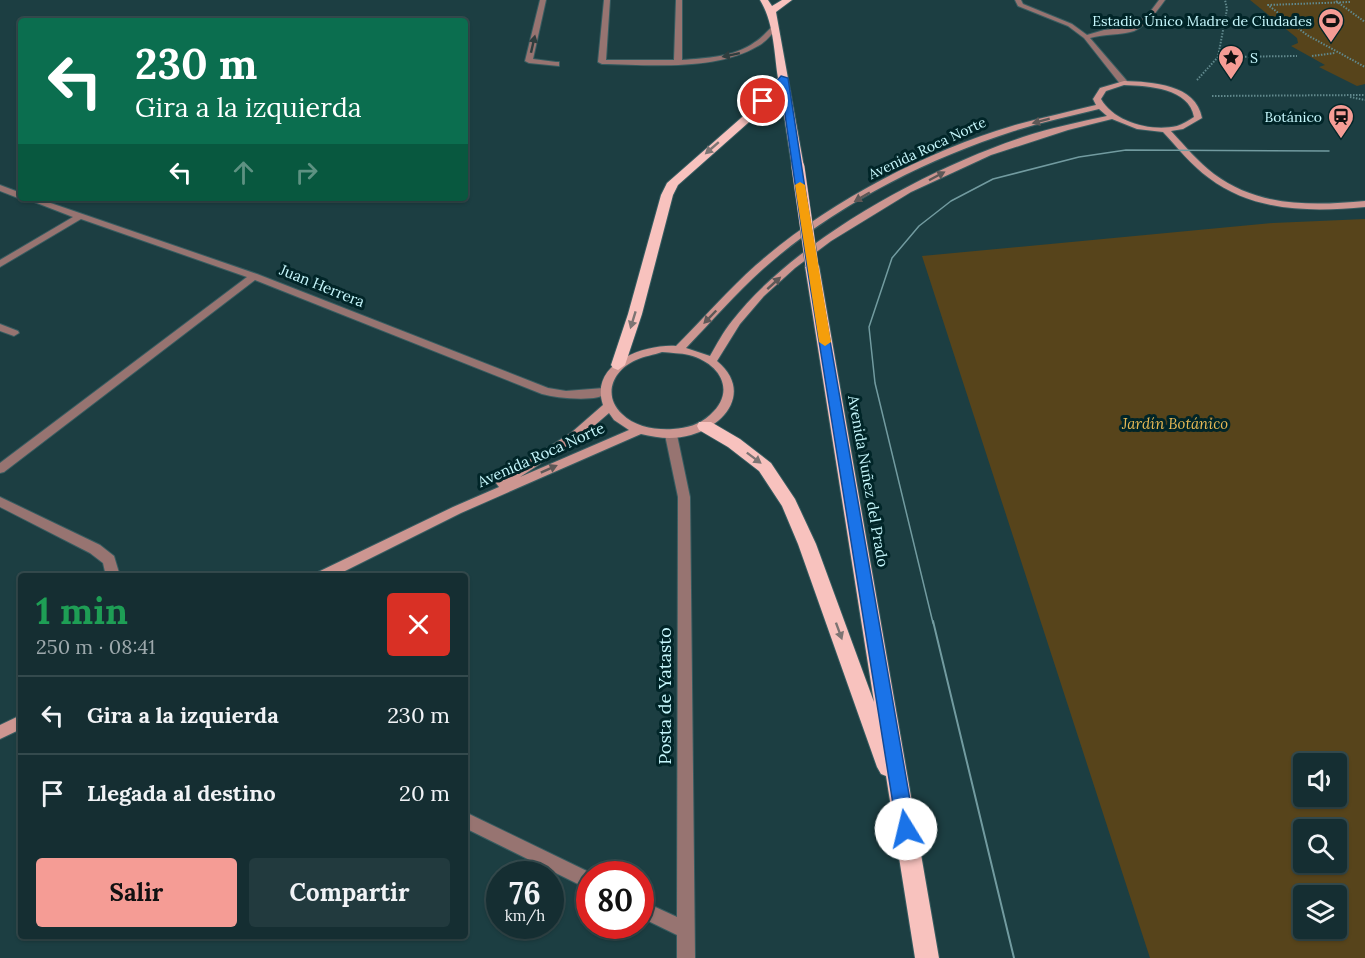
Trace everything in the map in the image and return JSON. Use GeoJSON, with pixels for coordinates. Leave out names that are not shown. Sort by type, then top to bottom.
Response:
{"type":"FeatureCollection","features":[{"type":"Feature","properties":{"kind":"highway","name":"Avenida Nuñez del Prado"},"geometry":{"type":"LineString","coordinates":[[764,0],[771,11],[784,78],[812,266],[927,958]]}},
{"type":"Feature","properties":{"kind":"highway"},"geometry":{"type":"LineString","coordinates":[[771,11],[788,0]]}},
{"type":"Feature","properties":{"kind":"highway"},"geometry":{"type":"LineString","coordinates":[[618,365],[635,314],[667,195],[673,183],[753,113],[784,78]]}},
{"type":"Feature","properties":{"kind":"highway"},"geometry":{"type":"LineString","coordinates":[[705,426],[734,443],[765,467],[789,504],[807,544],[903,807]]}},
{"type":"Feature","properties":{"kind":"main road"},"geometry":{"type":"LineString","coordinates":[[1124,83],[1155,85],[1184,96],[1194,103],[1198,111],[1198,118],[1192,124],[1166,130],[1138,127],[1112,117],[1098,107],[1095,100],[1096,93],[1102,88],[1124,83]]}},
{"type":"Feature","properties":{"kind":"main road","name":"Avenida Roca Norte"},"geometry":{"type":"LineString","coordinates":[[680,349],[772,256],[841,209],[898,177],[959,148],[1013,129],[1098,107]]}},
{"type":"Feature","properties":{"kind":"main road","name":"Avenida Roca Norte"},"geometry":{"type":"LineString","coordinates":[[712,362],[736,323],[756,300],[789,270],[868,216],[950,169],[993,151],[1051,131],[1112,117]]}},
{"type":"Feature","properties":{"kind":"main road"},"geometry":{"type":"LineString","coordinates":[[1166,130],[1211,176],[1246,197],[1270,203],[1305,207],[1365,204]]}},
{"type":"Feature","properties":{"kind":"main road"},"geometry":{"type":"LineString","coordinates":[[680,349],[712,362],[724,373],[730,387],[729,401],[720,414],[705,426],[671,435],[639,430],[615,417],[608,406],[604,392],[608,378],[618,365],[646,351],[680,349]]}},
{"type":"Feature","properties":{"kind":"main road","name":"Avenida Roca Norte"},"geometry":{"type":"LineString","coordinates":[[457,510],[576,435],[608,406]]}},
{"type":"Feature","properties":{"kind":"main road","name":"Avenida Roca Norte"},"geometry":{"type":"LineString","coordinates":[[329,573],[457,510],[639,430]]}},
{"type":"Feature","properties":{"kind":"main road"},"geometry":{"type":"LineString","coordinates":[[0,732],[18,723]]}},
{"type":"Feature","properties":{"kind":"street"},"geometry":{"type":"LineString","coordinates":[[543,0],[529,61],[556,64]]}},
{"type":"Feature","properties":{"kind":"street"},"geometry":{"type":"LineString","coordinates":[[602,62],[607,0]]}},
{"type":"Feature","properties":{"kind":"street"},"geometry":{"type":"LineString","coordinates":[[678,62],[679,0]]}},
{"type":"Feature","properties":{"kind":"street"},"geometry":{"type":"LineString","coordinates":[[1018,0],[1020,5],[1070,25],[1086,37],[1124,83]]}},
{"type":"Feature","properties":{"kind":"street"},"geometry":{"type":"LineString","coordinates":[[1086,37],[1104,32],[1133,29],[1152,13],[1162,0]]}},
{"type":"Feature","properties":{"kind":"street"},"geometry":{"type":"LineString","coordinates":[[591,63],[678,62],[741,53],[757,45],[775,27]]}},
{"type":"Feature","properties":{"kind":"street"},"geometry":{"type":"LineString","coordinates":[[0,188],[18,195]]}},
{"type":"Feature","properties":{"kind":"street","name":"Juan Herrera"},"geometry":{"type":"LineString","coordinates":[[36,201],[254,276],[546,391],[566,395],[604,392]]}},
{"type":"Feature","properties":{"kind":"street"},"geometry":{"type":"LineString","coordinates":[[0,264],[79,217]]}},
{"type":"Feature","properties":{"kind":"street"},"geometry":{"type":"LineString","coordinates":[[0,469],[254,276]]}},
{"type":"Feature","properties":{"kind":"street"},"geometry":{"type":"LineString","coordinates":[[0,327],[15,333]]}},
{"type":"Feature","properties":{"kind":"street","name":"Posta de Yatasto"},"geometry":{"type":"LineString","coordinates":[[671,435],[684,497],[686,958]]}},
{"type":"Feature","properties":{"kind":"street"},"geometry":{"type":"LineString","coordinates":[[0,502],[95,549],[109,560],[112,573]]}},
{"type":"Feature","properties":{"kind":"street"},"geometry":{"type":"LineString","coordinates":[[468,821],[576,875]]}},
{"type":"Feature","properties":{"kind":"street"},"geometry":{"type":"LineString","coordinates":[[654,915],[686,930]]}},
{"type":"Feature","properties":{"kind":"path"},"geometry":{"type":"LineString","coordinates":[[1184,96],[1218,57],[1227,9],[1225,0]]}},
{"type":"Feature","properties":{"kind":"path"},"geometry":{"type":"LineString","coordinates":[[1336,1],[1365,22]]}},
{"type":"Feature","properties":{"kind":"path"},"geometry":{"type":"LineString","coordinates":[[1350,2],[1268,5],[1307,35],[1365,67]]}},
{"type":"Feature","properties":{"kind":"path"},"geometry":{"type":"LineString","coordinates":[[1312,56],[1337,52]]}},
{"type":"Feature","properties":{"kind":"path"},"geometry":{"type":"LineString","coordinates":[[1218,57],[1297,56]]}},
{"type":"Feature","properties":{"kind":"path"},"geometry":{"type":"LineString","coordinates":[[1344,95],[1365,100]]}},
{"type":"Feature","properties":{"kind":"path"},"geometry":{"type":"LineString","coordinates":[[1184,96],[1365,95]]}},
{"type":"Feature","properties":{"kind":"green space","name":"Estadio Único Madre de Ciudades"},"geometry":{"type":"Polygon","coordinates":[[[1250,0],[1365,0],[1365,84],[1357,86],[1319,67],[1325,65],[1291,46],[1298,43],[1297,38],[1250,0]]]}},
{"type":"Feature","properties":{"kind":"green space","name":"Jardín Botánico"},"geometry":{"type":"Polygon","coordinates":[[[1365,219],[1365,958],[1150,958],[922,256],[1273,223],[1365,219]]]}},
{"type":"Feature","properties":{"kind":"tram line"},"geometry":{"type":"LineString","coordinates":[[933,623],[875,383],[869,327],[892,258],[919,226],[951,201],[993,179],[1079,157],[1126,150],[1329,151]]}},
{"type":"Feature","properties":{"kind":"tram line"},"geometry":{"type":"LineString","coordinates":[[933,621],[1014,958]]}},
{"type":"Feature","properties":{"kind":"slow traffic"},"geometry":{"type":"LineString","coordinates":[[800,185],[825,342]]}},
{"type":"Feature","properties":{"kind":"place","name":"Estadio Único Madre de Ciudades"},"geometry":{"type":"Point","coordinates":[1331,44]}},
{"type":"Feature","properties":{"kind":"place","name":"S"},"geometry":{"type":"Point","coordinates":[1231,81]}},
{"type":"Feature","properties":{"kind":"place","name":"Botánico"},"geometry":{"type":"Point","coordinates":[1341,140]}},
{"type":"Feature","properties":{"kind":"route"},"geometry":{"type":"LineString","coordinates":[[763,101],[784,78],[812,266],[906,829]]}}]}
